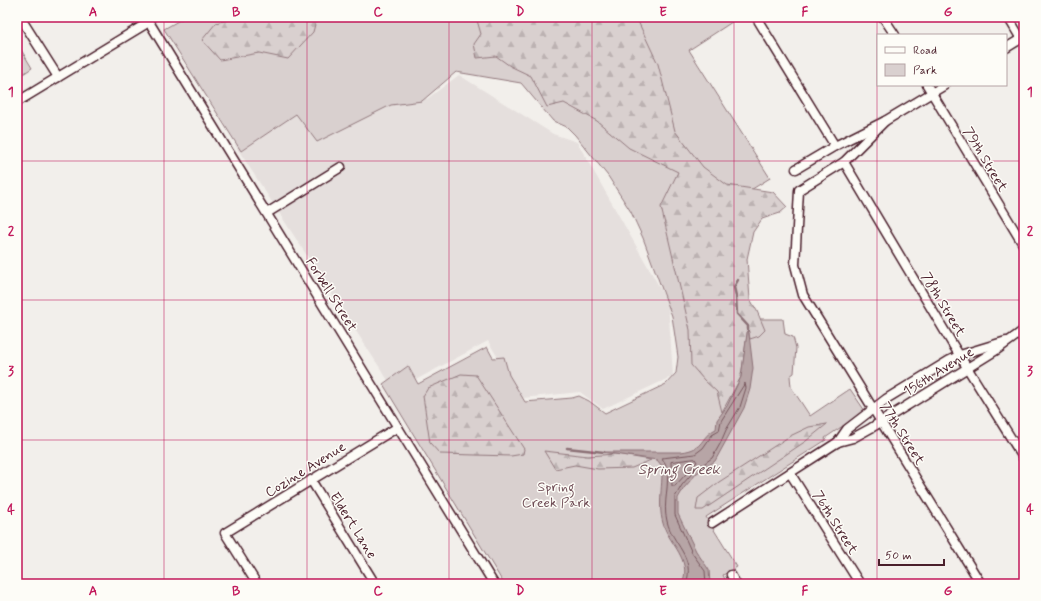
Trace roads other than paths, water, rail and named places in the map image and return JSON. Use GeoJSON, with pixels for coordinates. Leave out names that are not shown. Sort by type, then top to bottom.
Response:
{"type":"FeatureCollection","features":[{"type":"Feature","properties":{"kind":"street"},"geometry":{"type":"LineString","coordinates":[[20,17],[58,77]]}},
{"type":"Feature","properties":{"kind":"street"},"geometry":{"type":"LineString","coordinates":[[756,17],[835,146]]}},
{"type":"Feature","properties":{"kind":"street"},"geometry":{"type":"LineString","coordinates":[[883,17],[894,34]]}},
{"type":"Feature","properties":{"kind":"street"},"geometry":{"type":"LineString","coordinates":[[1007,47],[1023,38],[1008,17]]}},
{"type":"Feature","properties":{"kind":"street"},"geometry":{"type":"LineString","coordinates":[[17,102],[148,20]]}},
{"type":"Feature","properties":{"kind":"street","name":"Forbell Street"},"geometry":{"type":"LineString","coordinates":[[148,20],[494,584]]}},
{"type":"Feature","properties":{"kind":"street","name":"79th Street"},"geometry":{"type":"LineString","coordinates":[[928,86],[1024,246]]}},
{"type":"Feature","properties":{"kind":"street"},"geometry":{"type":"LineString","coordinates":[[796,169],[835,146],[885,121],[943,86]]}},
{"type":"Feature","properties":{"kind":"street"},"geometry":{"type":"LineString","coordinates":[[844,162],[885,121]]}},
{"type":"Feature","properties":{"kind":"street","name":"77th Street"},"geometry":{"type":"LineString","coordinates":[[844,162],[799,190],[795,265],[803,295],[981,584]]}},
{"type":"Feature","properties":{"kind":"street","name":"78th Street"},"geometry":{"type":"LineString","coordinates":[[844,162],[1024,459]]}},
{"type":"Feature","properties":{"kind":"street"},"geometry":{"type":"LineString","coordinates":[[267,213],[341,167]]}},
{"type":"Feature","properties":{"kind":"street","name":"156th Avenue"},"geometry":{"type":"LineString","coordinates":[[712,523],[838,442],[853,438],[968,367],[1024,330]]}},
{"type":"Feature","properties":{"kind":"street","name":"156th Avenue"},"geometry":{"type":"LineString","coordinates":[[838,442],[847,429],[886,399],[960,355],[1007,341]]}},
{"type":"Feature","properties":{"kind":"street","name":"Cozine Avenue"},"geometry":{"type":"LineString","coordinates":[[257,584],[225,533],[398,427]]}},
{"type":"Feature","properties":{"kind":"street","name":"76th Street"},"geometry":{"type":"LineString","coordinates":[[790,474],[860,584]]}},
{"type":"Feature","properties":{"kind":"street","name":"Eldert Lane"},"geometry":{"type":"LineString","coordinates":[[311,480],[375,584]]}},
{"type":"Feature","properties":{"kind":"street"},"geometry":{"type":"LineString","coordinates":[[731,575],[736,584]]}},
{"type":"Feature","properties":{"kind":"water","name":"Spring Creek"},"geometry":{"type":"Polygon","coordinates":[[[748,326],[753,368],[750,389],[744,408],[715,461],[697,473],[684,488],[678,498],[678,514],[696,551],[709,570],[710,584],[681,584],[685,570],[681,556],[666,531],[661,515],[662,466],[657,460],[601,452],[681,452],[699,446],[711,432],[716,429],[717,420],[727,406],[741,377],[748,326]]]}},
{"type":"Feature","properties":{"kind":"waterway","name":"Spring Creek"},"geometry":{"type":"LineString","coordinates":[[738,280],[734,287],[737,314],[748,326],[748,329]]}},
{"type":"Feature","properties":{"kind":"waterway","name":"Spring Creek"},"geometry":{"type":"LineString","coordinates":[[567,448],[604,452]]}},
{"type":"Feature","properties":{"kind":"park label","name":"Spring Creek Park"},"geometry":{"type":"Point","coordinates":[556,494]}}]}
